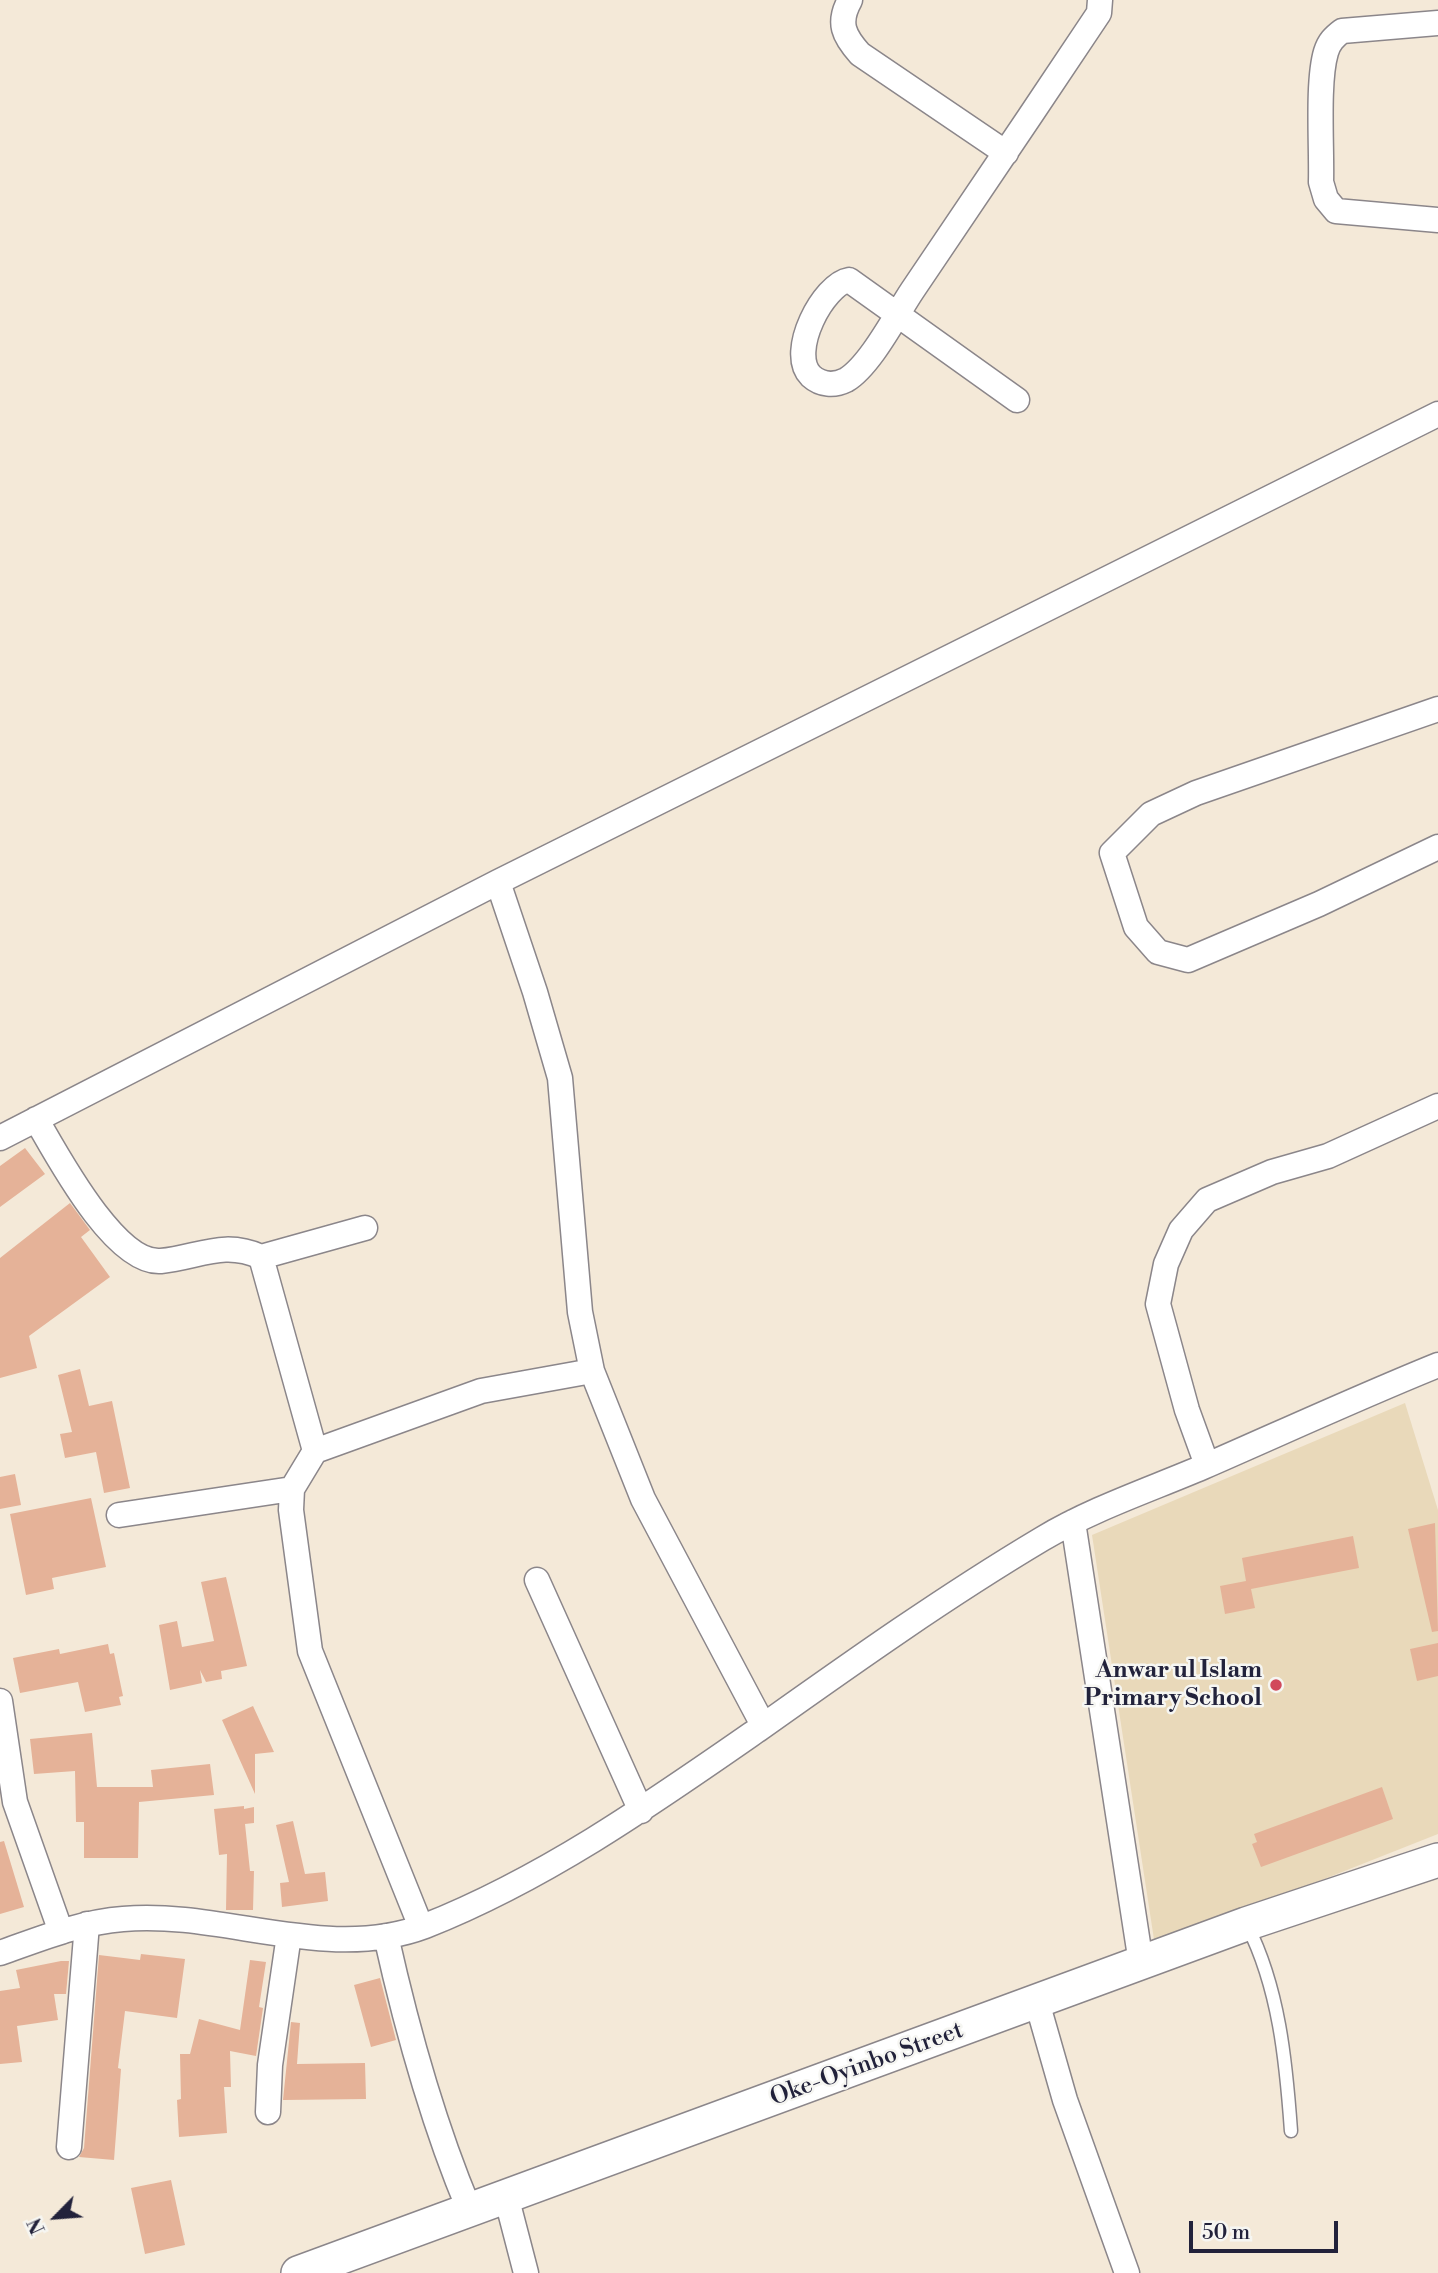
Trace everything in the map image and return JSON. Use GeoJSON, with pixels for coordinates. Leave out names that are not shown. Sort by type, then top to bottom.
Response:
{"type":"FeatureCollection","features":[{"type":"Feature","properties":{"kind":"main road","name":"Oke-Oyinbo Street"},"geometry":{"type":"LineString","coordinates":[[298,2273],[1246,1924],[1438,1860]]}},
{"type":"Feature","properties":{"kind":"street"},"geometry":{"type":"LineString","coordinates":[[850,0],[842,21],[844,36],[860,54],[1006,153]]}},
{"type":"Feature","properties":{"kind":"street"},"geometry":{"type":"LineString","coordinates":[[1017,400],[897,312],[1099,13],[1100,0]]}},
{"type":"Feature","properties":{"kind":"street"},"geometry":{"type":"LineString","coordinates":[[1431,15],[1342,31],[1331,39],[1323,75],[1321,182],[1326,199],[1336,211],[1438,220]]}},
{"type":"Feature","properties":{"kind":"street"},"geometry":{"type":"LineString","coordinates":[[0,1138],[498,882],[1438,414]]}},
{"type":"Feature","properties":{"kind":"street"},"geometry":{"type":"LineString","coordinates":[[1438,709],[1196,793],[1150,814],[1112,853],[1136,928],[1158,952],[1188,960],[1319,904],[1438,847]]}},
{"type":"Feature","properties":{"kind":"street"},"geometry":{"type":"LineString","coordinates":[[498,882],[535,992],[560,1078],[580,1312],[592,1371],[643,1499],[763,1726]]}},
{"type":"Feature","properties":{"kind":"street"},"geometry":{"type":"LineString","coordinates":[[1207,1465],[1187,1410],[1158,1304],[1166,1264],[1181,1230],[1207,1200],[1272,1172],[1328,1156],[1438,1106]]}},
{"type":"Feature","properties":{"kind":"street"},"geometry":{"type":"LineString","coordinates":[[36,1119],[64,1167],[110,1230],[128,1250],[142,1259],[159,1261],[226,1248],[248,1251],[261,1257],[365,1228]]}},
{"type":"Feature","properties":{"kind":"street"},"geometry":{"type":"LineString","coordinates":[[261,1257],[315,1451]]}},
{"type":"Feature","properties":{"kind":"street"},"geometry":{"type":"LineString","coordinates":[[0,1953],[87,1924],[125,1918],[159,1919],[289,1935],[354,1939],[386,1936],[421,1927],[504,1890],[641,1811],[871,1649],[1073,1522],[1438,1365]]}},
{"type":"Feature","properties":{"kind":"street"},"geometry":{"type":"LineString","coordinates":[[421,1927],[310,1651],[290,1510],[292,1489],[315,1451],[481,1391],[592,1371]]}},
{"type":"Feature","properties":{"kind":"street"},"geometry":{"type":"LineString","coordinates":[[119,1515],[292,1489]]}},
{"type":"Feature","properties":{"kind":"street"},"geometry":{"type":"LineString","coordinates":[[1073,1522],[1141,1964]]}},
{"type":"Feature","properties":{"kind":"street"},"geometry":{"type":"LineString","coordinates":[[537,1580],[641,1811]]}},
{"type":"Feature","properties":{"kind":"street"},"geometry":{"type":"LineString","coordinates":[[0,1701],[15,1802],[61,1932]]}},
{"type":"Feature","properties":{"kind":"street"},"geometry":{"type":"LineString","coordinates":[[69,2147],[87,1924]]}},
{"type":"Feature","properties":{"kind":"street"},"geometry":{"type":"LineString","coordinates":[[268,2112],[270,2065],[289,1935]]}},
{"type":"Feature","properties":{"kind":"street"},"geometry":{"type":"LineString","coordinates":[[386,1936],[408,2030],[440,2139],[469,2209]]}},
{"type":"Feature","properties":{"kind":"street"},"geometry":{"type":"LineString","coordinates":[[1037,2002],[1065,2100],[1126,2273]]}},
{"type":"Feature","properties":{"kind":"street"},"geometry":{"type":"LineString","coordinates":[[506,2196],[526,2273]]}},
{"type":"Feature","properties":{"kind":"lane"},"geometry":{"type":"LineString","coordinates":[[1246,1924],[1264,1958],[1284,2052],[1291,2131]]}},
{"type":"Feature","properties":{"kind":"shaded area","name":"Anwar ul Islam Primary School"},"geometry":{"type":"Polygon","coordinates":[[[1405,1403],[1438,1510],[1438,1834],[1155,1946],[1092,1535],[1405,1403]]]}},
{"type":"Feature","properties":{"kind":"building"},"geometry":{"type":"Polygon","coordinates":[[[25,1148],[45,1174],[0,1207],[0,1166],[25,1148]]]}},
{"type":"Feature","properties":{"kind":"building"},"geometry":{"type":"Polygon","coordinates":[[[70,1203],[90,1230],[81,1237],[110,1277],[29,1336],[37,1368],[0,1378],[0,1258],[70,1203]]]}},
{"type":"Feature","properties":{"kind":"building"},"geometry":{"type":"Polygon","coordinates":[[[80,1369],[89,1406],[112,1401],[130,1488],[104,1493],[96,1452],[65,1458],[60,1434],[72,1432],[58,1375],[80,1369]]]}},
{"type":"Feature","properties":{"kind":"building"},"geometry":{"type":"Polygon","coordinates":[[[15,1474],[21,1505],[0,1509],[0,1477],[15,1474]]]}},
{"type":"Feature","properties":{"kind":"building"},"geometry":{"type":"Polygon","coordinates":[[[91,1498],[106,1567],[52,1578],[54,1589],[26,1595],[10,1514],[91,1498]]]}},
{"type":"Feature","properties":{"kind":"building"},"geometry":{"type":"Polygon","coordinates":[[[1435,1523],[1438,1631],[1432,1632],[1408,1529],[1435,1523]]]}},
{"type":"Feature","properties":{"kind":"building"},"geometry":{"type":"Polygon","coordinates":[[[1353,1536],[1359,1568],[1251,1589],[1255,1608],[1225,1614],[1220,1586],[1246,1581],[1242,1558],[1353,1536]]]}},
{"type":"Feature","properties":{"kind":"building"},"geometry":{"type":"Polygon","coordinates":[[[226,1577],[247,1666],[221,1671],[222,1679],[206,1682],[200,1670],[202,1683],[170,1690],[159,1625],[177,1621],[182,1647],[214,1641],[201,1582],[226,1577]]]}},
{"type":"Feature","properties":{"kind":"building"},"geometry":{"type":"Polygon","coordinates":[[[1438,1643],[1438,1676],[1417,1681],[1410,1649],[1438,1643]]]}},
{"type":"Feature","properties":{"kind":"building"},"geometry":{"type":"Polygon","coordinates":[[[108,1644],[110,1654],[114,1653],[123,1696],[119,1697],[121,1705],[85,1712],[78,1682],[20,1693],[13,1658],[59,1649],[60,1654],[108,1644]]]}},
{"type":"Feature","properties":{"kind":"building"},"geometry":{"type":"Polygon","coordinates":[[[253,1706],[274,1752],[255,1754],[255,1794],[222,1720],[253,1706]]]}},
{"type":"Feature","properties":{"kind":"building"},"geometry":{"type":"Polygon","coordinates":[[[92,1733],[97,1787],[153,1787],[151,1770],[210,1764],[214,1795],[139,1802],[138,1858],[84,1858],[84,1822],[76,1822],[75,1771],[34,1774],[30,1739],[92,1733]]]}},
{"type":"Feature","properties":{"kind":"building"},"geometry":{"type":"Polygon","coordinates":[[[1382,1787],[1393,1819],[1261,1867],[1252,1844],[1257,1842],[1254,1834],[1382,1787]]]}},
{"type":"Feature","properties":{"kind":"building"},"geometry":{"type":"Polygon","coordinates":[[[244,1806],[244,1809],[254,1807],[254,1823],[245,1824],[250,1871],[254,1871],[253,1910],[226,1910],[227,1854],[219,1855],[214,1809],[244,1806]]]}},
{"type":"Feature","properties":{"kind":"building"},"geometry":{"type":"Polygon","coordinates":[[[293,1821],[305,1874],[325,1872],[328,1901],[282,1907],[280,1883],[289,1882],[276,1825],[293,1821]]]}},
{"type":"Feature","properties":{"kind":"building"},"geometry":{"type":"Polygon","coordinates":[[[4,1841],[24,1907],[0,1914],[0,1842],[4,1841]]]}},
{"type":"Feature","properties":{"kind":"building"},"geometry":{"type":"Polygon","coordinates":[[[141,1954],[185,1959],[177,2018],[125,2011],[118,2068],[121,2069],[114,2160],[79,2157],[84,2148],[99,1955],[140,1960],[141,1954]]]}},
{"type":"Feature","properties":{"kind":"building"},"geometry":{"type":"Polygon","coordinates":[[[250,1960],[266,1962],[259,2007],[263,2008],[256,2056],[230,2051],[231,2087],[224,2087],[227,2133],[179,2137],[177,2100],[181,2099],[180,2054],[190,2054],[199,2019],[240,2030],[250,1960]]]}},
{"type":"Feature","properties":{"kind":"building"},"geometry":{"type":"Polygon","coordinates":[[[69,1961],[66,1994],[54,1994],[58,2020],[17,2026],[22,2062],[0,2064],[0,1991],[20,1988],[16,1970],[69,1961]]]}},
{"type":"Feature","properties":{"kind":"building"},"geometry":{"type":"Polygon","coordinates":[[[380,1978],[396,2040],[371,2047],[354,1985],[380,1978]]]}},
{"type":"Feature","properties":{"kind":"building"},"geometry":{"type":"Polygon","coordinates":[[[291,2022],[300,2023],[297,2064],[365,2063],[366,2099],[283,2100],[291,2022]]]}},
{"type":"Feature","properties":{"kind":"building"},"geometry":{"type":"Polygon","coordinates":[[[171,2180],[185,2245],[145,2254],[131,2188],[171,2180]]]}},
{"type":"Feature","properties":{"kind":"place","name":"Anwar ul Islam Primary School"},"geometry":{"type":"Point","coordinates":[1276,1685]}}]}
